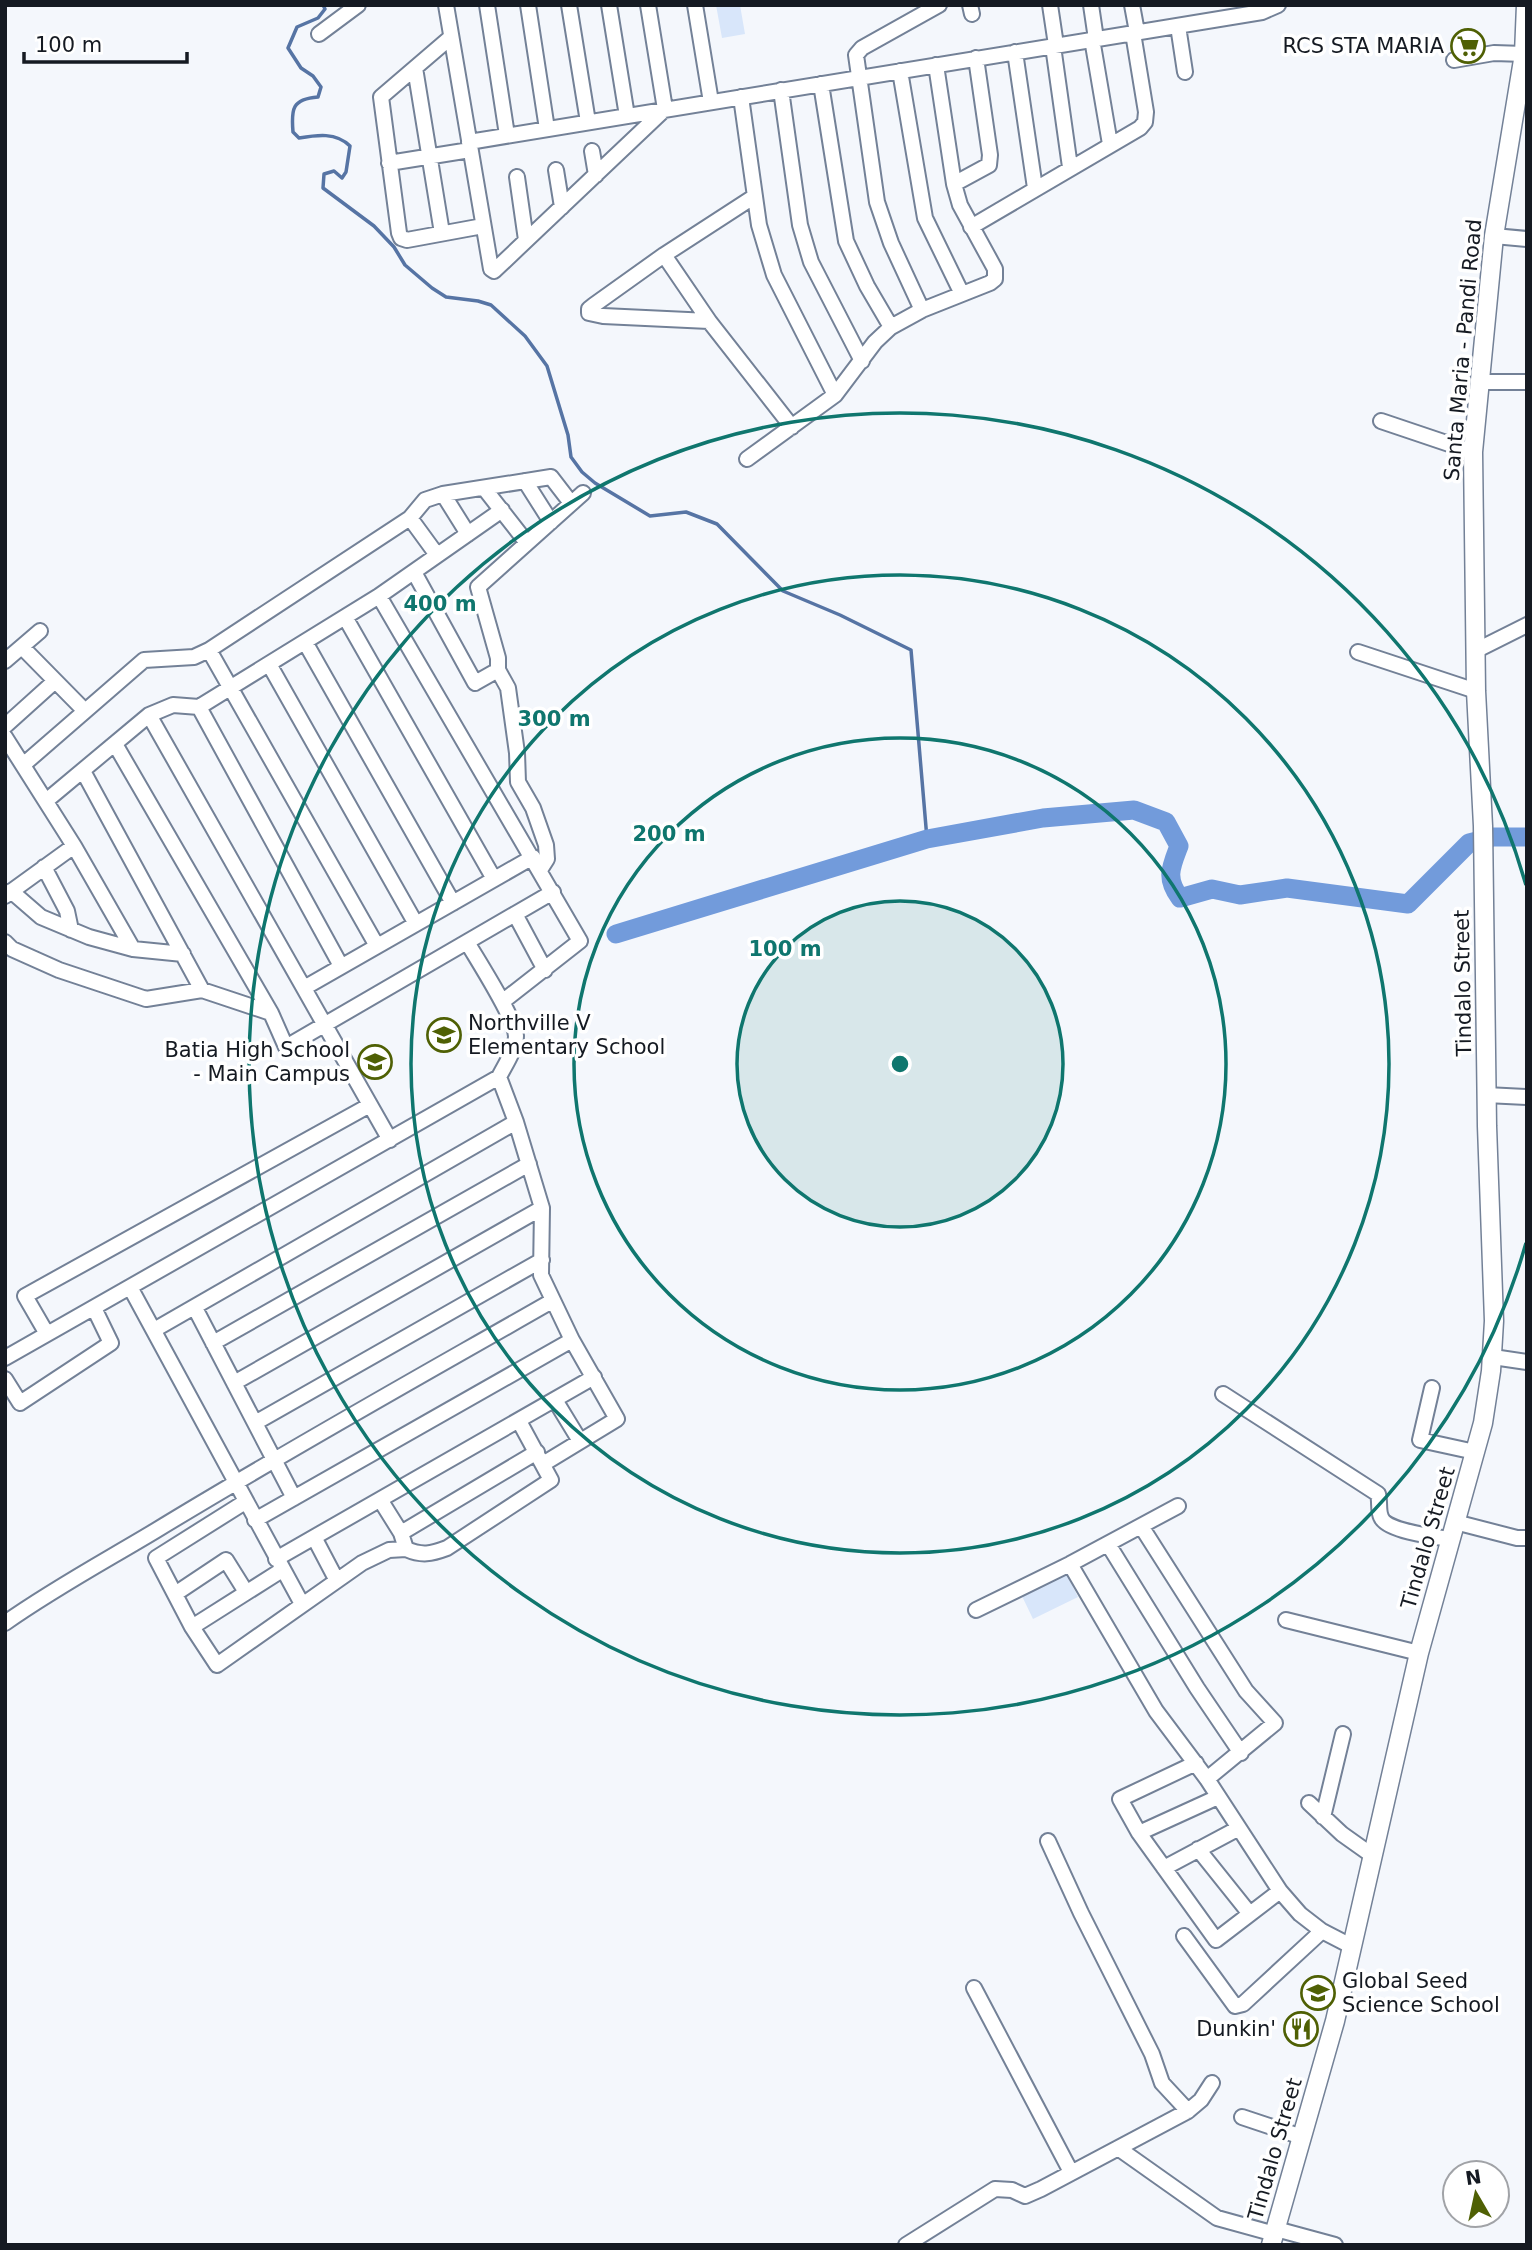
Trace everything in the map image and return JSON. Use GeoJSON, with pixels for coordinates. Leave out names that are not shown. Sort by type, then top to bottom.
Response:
{"type":"FeatureCollection","features":[{"type":"Feature","properties":{"kind":"main road","name":"Santa Maria - Pandi Road"},"geometry":{"type":"LineString","coordinates":[[1483,826],[1476,691],[1473,452],[1494,236],[1520,108],[1526,5]]}},
{"type":"Feature","properties":{"kind":"main road","name":"Tindalo Street"},"geometry":{"type":"LineString","coordinates":[[1274,2236],[1335,2021],[1419,1653],[1483,1423],[1493,1357],[1483,826]]}},
{"type":"Feature","properties":{"kind":"street"},"geometry":{"type":"LineString","coordinates":[[319,34],[358,5]]}},
{"type":"Feature","properties":{"kind":"street"},"geometry":{"type":"LineString","coordinates":[[446,5],[492,271],[665,109]]}},
{"type":"Feature","properties":{"kind":"street"},"geometry":{"type":"LineString","coordinates":[[487,5],[507,135]]}},
{"type":"Feature","properties":{"kind":"street"},"geometry":{"type":"LineString","coordinates":[[528,5],[547,129]]}},
{"type":"Feature","properties":{"kind":"street"},"geometry":{"type":"LineString","coordinates":[[569,5],[588,122]]}},
{"type":"Feature","properties":{"kind":"street"},"geometry":{"type":"LineString","coordinates":[[609,5],[627,116]]}},
{"type":"Feature","properties":{"kind":"street"},"geometry":{"type":"LineString","coordinates":[[648,5],[665,109]]}},
{"type":"Feature","properties":{"kind":"street"},"geometry":{"type":"LineString","coordinates":[[695,5],[711,102]]}},
{"type":"Feature","properties":{"kind":"street"},"geometry":{"type":"LineString","coordinates":[[1049,5],[1070,167]]}},
{"type":"Feature","properties":{"kind":"street"},"geometry":{"type":"LineString","coordinates":[[1091,5],[1110,144]]}},
{"type":"Feature","properties":{"kind":"street"},"geometry":{"type":"LineString","coordinates":[[971,227],[1140,128],[1145,122],[1132,5]]}},
{"type":"Feature","properties":{"kind":"street"},"geometry":{"type":"LineString","coordinates":[[389,163],[429,156],[507,135],[1178,26],[1227,11],[1262,12],[1278,5]]}},
{"type":"Feature","properties":{"kind":"street"},"geometry":{"type":"LineString","coordinates":[[922,310],[891,243],[877,202],[858,78],[857,52],[934,12]]}},
{"type":"Feature","properties":{"kind":"street"},"geometry":{"type":"LineString","coordinates":[[1178,26],[1185,72]]}},
{"type":"Feature","properties":{"kind":"street"},"geometry":{"type":"LineString","coordinates":[[451,37],[381,97],[401,238],[407,240],[483,226]]}},
{"type":"Feature","properties":{"kind":"street"},"geometry":{"type":"LineString","coordinates":[[1015,52],[1035,188]]}},
{"type":"Feature","properties":{"kind":"street"},"geometry":{"type":"LineString","coordinates":[[1454,60],[1494,53],[1524,54]]}},
{"type":"Feature","properties":{"kind":"street"},"geometry":{"type":"LineString","coordinates":[[954,184],[989,165],[990,155],[976,58]]}},
{"type":"Feature","properties":{"kind":"street"},"geometry":{"type":"LineString","coordinates":[[747,459],[835,395],[875,342],[891,327],[922,310],[995,279],[996,274],[960,205],[954,184],[936,65]]}},
{"type":"Feature","properties":{"kind":"street"},"geometry":{"type":"LineString","coordinates":[[415,68],[442,233]]}},
{"type":"Feature","properties":{"kind":"street"},"geometry":{"type":"LineString","coordinates":[[900,71],[925,218],[962,294]]}},
{"type":"Feature","properties":{"kind":"street"},"geometry":{"type":"LineString","coordinates":[[821,84],[846,241],[867,286],[891,327]]}},
{"type":"Feature","properties":{"kind":"street"},"geometry":{"type":"LineString","coordinates":[[781,90],[800,225],[811,262],[862,361]]}},
{"type":"Feature","properties":{"kind":"street"},"geometry":{"type":"LineString","coordinates":[[741,97],[759,225],[774,275],[835,395]]}},
{"type":"Feature","properties":{"kind":"street"},"geometry":{"type":"LineString","coordinates":[[592,151],[596,175]]}},
{"type":"Feature","properties":{"kind":"street"},"geometry":{"type":"LineString","coordinates":[[556,170],[562,207]]}},
{"type":"Feature","properties":{"kind":"street"},"geometry":{"type":"LineString","coordinates":[[517,177],[526,240]]}},
{"type":"Feature","properties":{"kind":"street"},"geometry":{"type":"LineString","coordinates":[[709,321],[603,316],[589,313],[589,309],[755,195]]}},
{"type":"Feature","properties":{"kind":"street"},"geometry":{"type":"LineString","coordinates":[[1494,236],[1527,239]]}},
{"type":"Feature","properties":{"kind":"street"},"geometry":{"type":"LineString","coordinates":[[664,255],[709,321],[792,427]]}},
{"type":"Feature","properties":{"kind":"street"},"geometry":{"type":"LineString","coordinates":[[1478,382],[1527,382]]}},
{"type":"Feature","properties":{"kind":"street"},"geometry":{"type":"LineString","coordinates":[[1381,421],[1473,452]]}},
{"type":"Feature","properties":{"kind":"street"},"geometry":{"type":"LineString","coordinates":[[23,765],[144,660],[194,657],[208,650],[410,518],[425,500],[443,494],[551,477],[572,503]]}},
{"type":"Feature","properties":{"kind":"street"},"geometry":{"type":"LineString","coordinates":[[524,481],[551,522]]}},
{"type":"Feature","properties":{"kind":"street"},"geometry":{"type":"LineString","coordinates":[[484,488],[527,543]]}},
{"type":"Feature","properties":{"kind":"street"},"geometry":{"type":"LineString","coordinates":[[540,870],[547,859],[546,845],[533,808],[518,782],[508,688],[498,670],[498,658],[478,587],[583,493]]}},
{"type":"Feature","properties":{"kind":"street"},"geometry":{"type":"LineString","coordinates":[[443,494],[468,534]]}},
{"type":"Feature","properties":{"kind":"street"},"geometry":{"type":"LineString","coordinates":[[46,801],[149,715],[173,705],[199,707],[379,596],[502,510]]}},
{"type":"Feature","properties":{"kind":"street"},"geometry":{"type":"LineString","coordinates":[[410,518],[437,555]]}},
{"type":"Feature","properties":{"kind":"street"},"geometry":{"type":"LineString","coordinates":[[414,572],[475,683],[498,670]]}},
{"type":"Feature","properties":{"kind":"street"},"geometry":{"type":"LineString","coordinates":[[379,596],[580,941],[502,1002]]}},
{"type":"Feature","properties":{"kind":"street"},"geometry":{"type":"LineString","coordinates":[[345,617],[494,879]]}},
{"type":"Feature","properties":{"kind":"street"},"geometry":{"type":"LineString","coordinates":[[1476,650],[1527,625]]}},
{"type":"Feature","properties":{"kind":"street"},"geometry":{"type":"LineString","coordinates":[[5,660],[40,631]]}},
{"type":"Feature","properties":{"kind":"street"},"geometry":{"type":"LineString","coordinates":[[306,642],[453,903]]}},
{"type":"Feature","properties":{"kind":"street"},"geometry":{"type":"LineString","coordinates":[[22,647],[85,711]]}},
{"type":"Feature","properties":{"kind":"street"},"geometry":{"type":"LineString","coordinates":[[208,650],[377,946]]}},
{"type":"Feature","properties":{"kind":"street"},"geometry":{"type":"LineString","coordinates":[[1358,652],[1476,691]]}},
{"type":"Feature","properties":{"kind":"street"},"geometry":{"type":"LineString","coordinates":[[269,664],[416,924]]}},
{"type":"Feature","properties":{"kind":"street"},"geometry":{"type":"LineString","coordinates":[[5,726],[55,681]]}},
{"type":"Feature","properties":{"kind":"street"},"geometry":{"type":"LineString","coordinates":[[199,707],[341,966]]}},
{"type":"Feature","properties":{"kind":"street"},"geometry":{"type":"LineString","coordinates":[[149,715],[390,1140]]}},
{"type":"Feature","properties":{"kind":"street"},"geometry":{"type":"LineString","coordinates":[[5,737],[74,846],[133,949]]}},
{"type":"Feature","properties":{"kind":"street"},"geometry":{"type":"LineString","coordinates":[[115,744],[271,1013],[286,1046],[553,892]]}},
{"type":"Feature","properties":{"kind":"street"},"geometry":{"type":"LineString","coordinates":[[83,771],[202,990]]}},
{"type":"Feature","properties":{"kind":"street"},"geometry":{"type":"LineString","coordinates":[[497,797],[518,782]]}},
{"type":"Feature","properties":{"kind":"street"},"geometry":{"type":"LineString","coordinates":[[74,846],[8,893],[41,917],[89,937],[133,949],[183,954]]}},
{"type":"Feature","properties":{"kind":"street"},"geometry":{"type":"LineString","coordinates":[[304,988],[533,857]]}},
{"type":"Feature","properties":{"kind":"street"},"geometry":{"type":"LineString","coordinates":[[44,867],[67,911],[71,930]]}},
{"type":"Feature","properties":{"kind":"street"},"geometry":{"type":"LineString","coordinates":[[515,914],[545,970]]}},
{"type":"Feature","properties":{"kind":"street"},"geometry":{"type":"LineString","coordinates":[[5,942],[12,949],[59,970],[146,999],[202,990],[271,1013]]}},
{"type":"Feature","properties":{"kind":"street"},"geometry":{"type":"LineString","coordinates":[[5,1358],[499,1077],[516,1034],[502,1002],[467,942]]}},
{"type":"Feature","properties":{"kind":"street"},"geometry":{"type":"LineString","coordinates":[[401,1533],[540,1458],[580,1441],[617,1419],[572,1340],[541,1275],[542,1208],[516,1122],[499,1077]]}},
{"type":"Feature","properties":{"kind":"street"},"geometry":{"type":"LineString","coordinates":[[1486,1095],[1527,1097]]}},
{"type":"Feature","properties":{"kind":"street"},"geometry":{"type":"LineString","coordinates":[[47,1334],[25,1296],[370,1105]]}},
{"type":"Feature","properties":{"kind":"street"},"geometry":{"type":"LineString","coordinates":[[154,1329],[195,1308],[516,1122]]}},
{"type":"Feature","properties":{"kind":"street"},"geometry":{"type":"LineString","coordinates":[[213,1343],[529,1164]]}},
{"type":"Feature","properties":{"kind":"street"},"geometry":{"type":"LineString","coordinates":[[234,1383],[542,1208]]}},
{"type":"Feature","properties":{"kind":"street"},"geometry":{"type":"LineString","coordinates":[[255,1423],[541,1260]]}},
{"type":"Feature","properties":{"kind":"street"},"geometry":{"type":"LineString","coordinates":[[130,1287],[302,1604]]}},
{"type":"Feature","properties":{"kind":"street"},"geometry":{"type":"LineString","coordinates":[[5,1623],[45,1594],[235,1482],[552,1301]]}},
{"type":"Feature","properties":{"kind":"street"},"geometry":{"type":"LineString","coordinates":[[5,1379],[20,1403],[111,1343],[94,1308]]}},
{"type":"Feature","properties":{"kind":"street"},"geometry":{"type":"LineString","coordinates":[[195,1308],[294,1498]]}},
{"type":"Feature","properties":{"kind":"street"},"geometry":{"type":"LineString","coordinates":[[255,1520],[572,1340]]}},
{"type":"Feature","properties":{"kind":"street"},"geometry":{"type":"LineString","coordinates":[[1493,1357],[1527,1362]]}},
{"type":"Feature","properties":{"kind":"street"},"geometry":{"type":"LineString","coordinates":[[192,1627],[246,1592],[315,1539],[594,1377]]}},
{"type":"Feature","properties":{"kind":"street"},"geometry":{"type":"LineString","coordinates":[[1432,1388],[1420,1440],[1475,1452]]}},
{"type":"Feature","properties":{"kind":"street"},"geometry":{"type":"LineString","coordinates":[[1223,1394],[1378,1494],[1383,1521],[1415,1534],[1453,1531],[1527,1538]]}},
{"type":"Feature","properties":{"kind":"street"},"geometry":{"type":"LineString","coordinates":[[555,1400],[580,1441]]}},
{"type":"Feature","properties":{"kind":"street"},"geometry":{"type":"LineString","coordinates":[[245,1502],[156,1558],[192,1627],[217,1665],[336,1580],[389,1550],[406,1549],[418,1555],[430,1555],[447,1548],[551,1480],[519,1421]]}},
{"type":"Feature","properties":{"kind":"street"},"geometry":{"type":"LineString","coordinates":[[381,1501],[401,1533],[406,1549]]}},
{"type":"Feature","properties":{"kind":"street"},"geometry":{"type":"LineString","coordinates":[[976,1611],[1178,1506]]}},
{"type":"Feature","properties":{"kind":"street"},"geometry":{"type":"LineString","coordinates":[[1141,1527],[1246,1691],[1275,1723],[1207,1779]]}},
{"type":"Feature","properties":{"kind":"street"},"geometry":{"type":"LineString","coordinates":[[315,1539],[336,1580]]}},
{"type":"Feature","properties":{"kind":"street"},"geometry":{"type":"LineString","coordinates":[[1108,1544],[1241,1753]]}},
{"type":"Feature","properties":{"kind":"street"},"geometry":{"type":"LineString","coordinates":[[175,1594],[226,1560],[246,1592]]}},
{"type":"Feature","properties":{"kind":"street"},"geometry":{"type":"LineString","coordinates":[[1070,1564],[1156,1711],[1196,1763],[1280,1891],[1300,1914],[1322,1931],[1351,1946]]}},
{"type":"Feature","properties":{"kind":"street"},"geometry":{"type":"LineString","coordinates":[[1286,1620],[1419,1653]]}},
{"type":"Feature","properties":{"kind":"street"},"geometry":{"type":"LineString","coordinates":[[1323,1817],[1343,1734]]}},
{"type":"Feature","properties":{"kind":"street"},"geometry":{"type":"LineString","coordinates":[[1196,1763],[1120,1800],[1139,1833],[1216,1940],[1280,1891]]}},
{"type":"Feature","properties":{"kind":"street"},"geometry":{"type":"LineString","coordinates":[[1139,1833],[1218,1797]]}},
{"type":"Feature","properties":{"kind":"street"},"geometry":{"type":"LineString","coordinates":[[1309,1802],[1342,1834],[1373,1856]]}},
{"type":"Feature","properties":{"kind":"street"},"geometry":{"type":"LineString","coordinates":[[1164,1867],[1239,1828]]}},
{"type":"Feature","properties":{"kind":"street"},"geometry":{"type":"LineString","coordinates":[[1048,1841],[1152,2054],[1161,2083],[1188,2111]]}},
{"type":"Feature","properties":{"kind":"street"},"geometry":{"type":"LineString","coordinates":[[1198,1849],[1250,1914]]}},
{"type":"Feature","properties":{"kind":"street"},"geometry":{"type":"LineString","coordinates":[[1184,1936],[1235,2006],[1243,2004],[1322,1931]]}},
{"type":"Feature","properties":{"kind":"street"},"geometry":{"type":"LineString","coordinates":[[974,1988],[1071,2172]]}},
{"type":"Feature","properties":{"kind":"street"},"geometry":{"type":"LineString","coordinates":[[906,2245],[995,2189],[1012,2190],[1025,2196],[1118,2148],[1188,2111],[1201,2100],[1212,2084]]}},
{"type":"Feature","properties":{"kind":"street"},"geometry":{"type":"LineString","coordinates":[[1242,2117],[1302,2137]]}},
{"type":"Feature","properties":{"kind":"street"},"geometry":{"type":"LineString","coordinates":[[1118,2148],[1217,2218],[1274,2236],[1335,2245]]}},
{"type":"Feature","properties":{"kind":"shaded area"},"geometry":{"type":"Polygon","coordinates":[[[716,5],[740,5],[745,34],[722,38],[716,5]]]}},
{"type":"Feature","properties":{"kind":"shaded area"},"geometry":{"type":"Polygon","coordinates":[[[1066,1573],[1078,1597],[1033,1619],[1021,1594],[1066,1573]]]}},
{"type":"Feature","properties":{"kind":"waterway"},"geometry":{"type":"LineString","coordinates":[[323,5],[325,9],[318,18],[297,27],[288,48],[301,68],[313,76],[321,87],[318,97],[303,100],[295,107],[292,117],[293,132],[299,138],[339,138],[350,146],[346,172],[342,178],[334,171],[324,174],[323,188],[374,226],[394,247],[405,265],[432,288],[446,297],[491,305],[525,336],[547,366],[568,435],[571,457],[595,483],[650,516],[686,512],[717,524],[783,591],[911,650],[927,839]]}},
{"type":"Feature","properties":{"kind":"waterway"},"geometry":{"type":"LineString","coordinates":[[616,934],[927,839],[1043,818],[1134,810],[1166,822],[1179,846],[1171,878],[1180,898],[1212,889],[1240,895],[1287,888],[1408,904],[1469,843],[1493,837],[1527,837]]}},
{"type":"Feature","properties":{"kind":"place","name":"RCS STA MARIA"},"geometry":{"type":"Point","coordinates":[1468,46]}},
{"type":"Feature","properties":{"kind":"place","name":"Northville V Elementary School"},"geometry":{"type":"Point","coordinates":[444,1035]}},
{"type":"Feature","properties":{"kind":"place","name":"Batia High School - Main Campus"},"geometry":{"type":"Point","coordinates":[375,1062]}},
{"type":"Feature","properties":{"kind":"place","name":"Global Seed Science School"},"geometry":{"type":"Point","coordinates":[1318,1993]}},
{"type":"Feature","properties":{"kind":"place","name":"Dunkin'"},"geometry":{"type":"Point","coordinates":[1301,2029]}}]}
